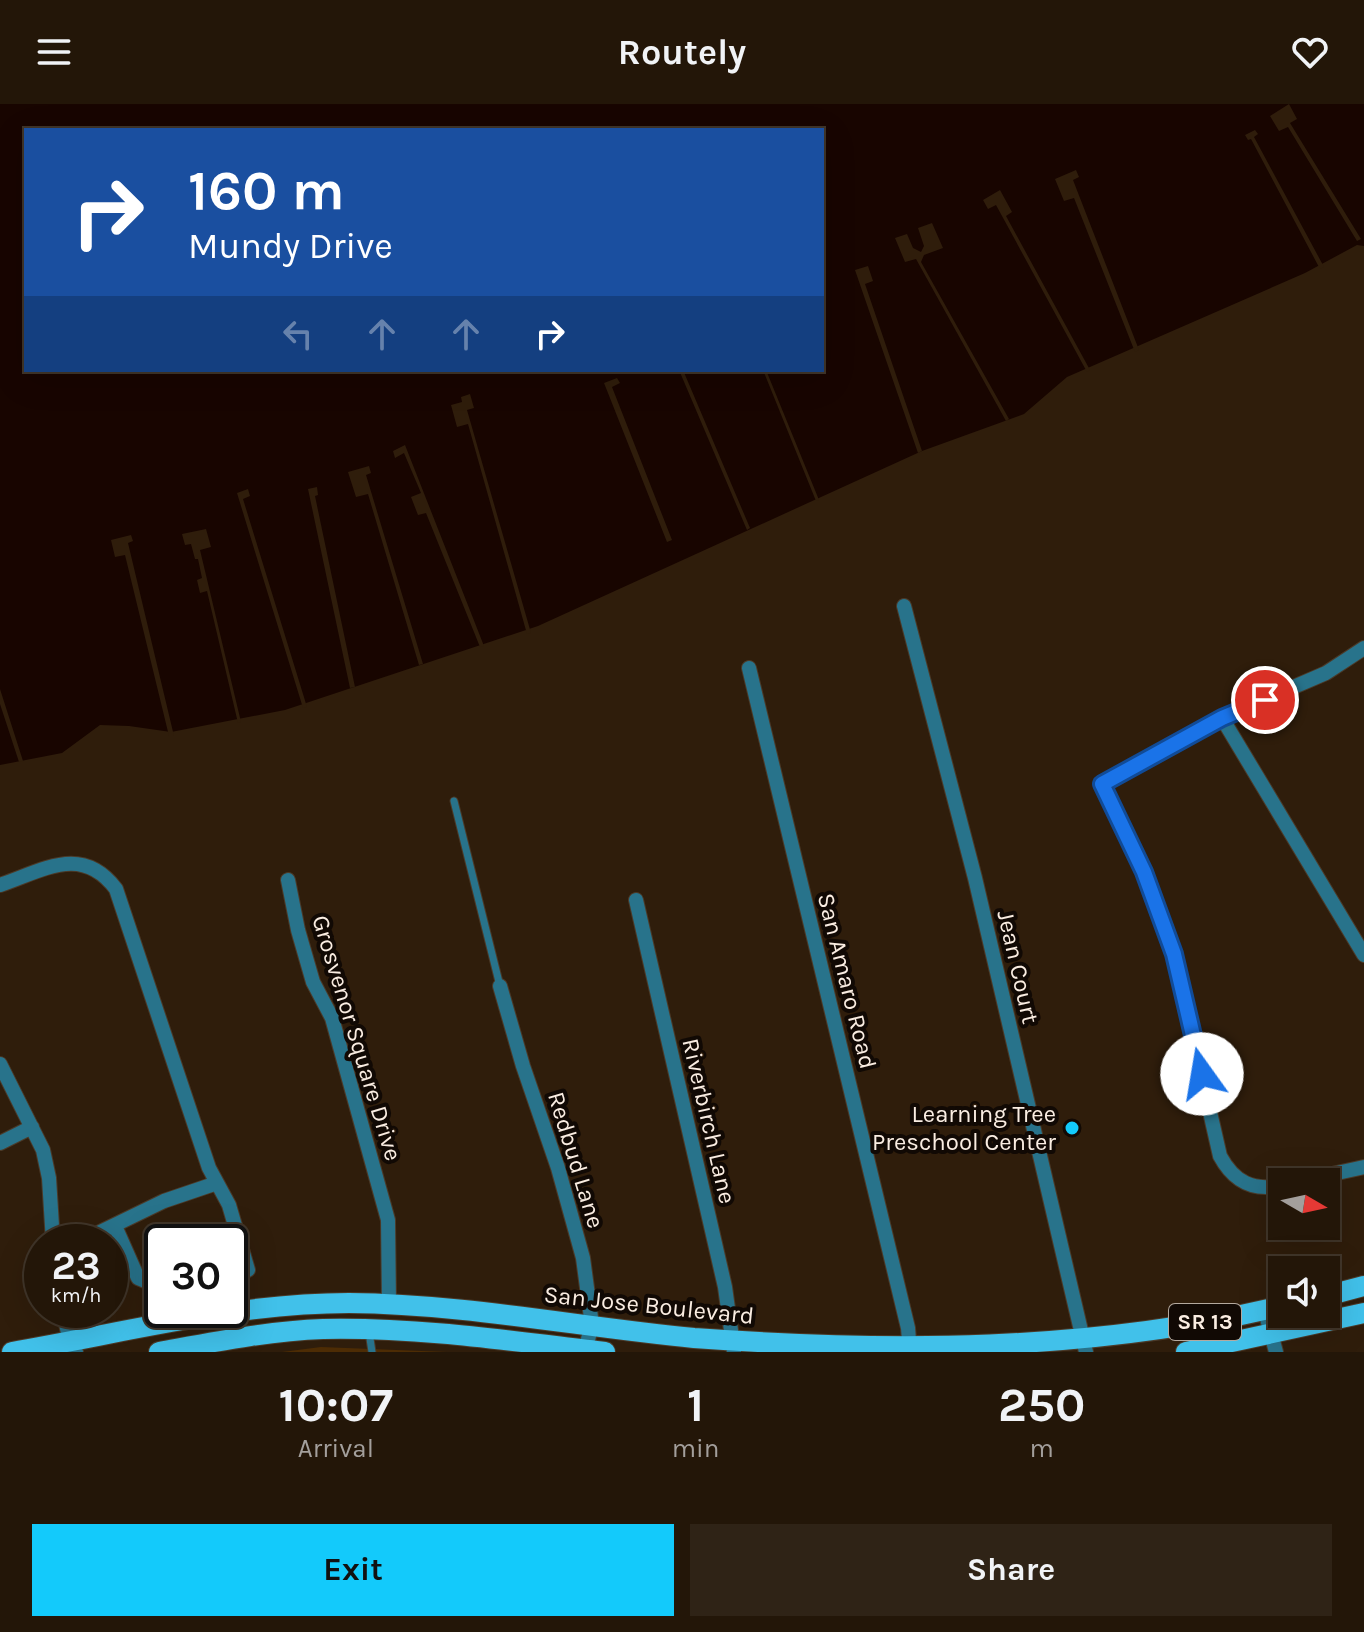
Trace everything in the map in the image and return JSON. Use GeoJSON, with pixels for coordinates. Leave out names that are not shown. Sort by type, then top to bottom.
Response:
{"type":"FeatureCollection","features":[{"type":"Feature","properties":{"kind":"main road"},"geometry":{"type":"LineString","coordinates":[[1340,1292],[1364,1286]]}},
{"type":"Feature","properties":{"kind":"main road","name":"San Jose Boulevard"},"geometry":{"type":"LineString","coordinates":[[12,1352],[73,1347],[202,1318],[282,1307],[346,1303],[450,1308],[734,1346],[910,1351],[1084,1346],[1268,1309]]}},
{"type":"Feature","properties":{"kind":"main road","name":"SR 13"},"geometry":{"type":"LineString","coordinates":[[1186,1352],[1274,1343],[1364,1313]]}},
{"type":"Feature","properties":{"kind":"main road","name":"San Jose Boulevard"},"geometry":{"type":"LineString","coordinates":[[165,1351],[270,1333],[369,1330],[435,1332],[591,1351]]}},
{"type":"Feature","properties":{"kind":"street","name":"Jean Court"},"geometry":{"type":"LineString","coordinates":[[904,606],[975,878],[1084,1346]]}},
{"type":"Feature","properties":{"kind":"street"},"geometry":{"type":"LineString","coordinates":[[1268,1187],[1260,1188],[1240,1182],[1227,1171],[1220,1156],[1174,954],[1144,872],[1102,784],[1222,718],[1326,673],[1364,648]]}},
{"type":"Feature","properties":{"kind":"street","name":"San Amaro Road"},"geometry":{"type":"LineString","coordinates":[[749,668],[908,1328],[910,1351]]}},
{"type":"Feature","properties":{"kind":"street"},"geometry":{"type":"LineString","coordinates":[[1222,718],[1364,955]]}},
{"type":"Feature","properties":{"kind":"street"},"geometry":{"type":"LineString","coordinates":[[0,885],[64,863],[79,863],[93,867],[106,876],[116,889],[209,1168],[229,1205],[235,1224]]}},
{"type":"Feature","properties":{"kind":"street","name":"Grosvenor Square Drive"},"geometry":{"type":"LineString","coordinates":[[288,880],[313,982],[332,1018],[388,1220],[389,1304]]}},
{"type":"Feature","properties":{"kind":"street","name":"Riverbirch Lane"},"geometry":{"type":"LineString","coordinates":[[636,900],[725,1287],[734,1346]]}},
{"type":"Feature","properties":{"kind":"street","name":"Redbud Lane"},"geometry":{"type":"LineString","coordinates":[[500,986],[583,1258],[592,1325],[591,1351]]}},
{"type":"Feature","properties":{"kind":"street"},"geometry":{"type":"LineString","coordinates":[[0,1064],[43,1150],[49,1178],[52,1224]]}},
{"type":"Feature","properties":{"kind":"street"},"geometry":{"type":"LineString","coordinates":[[0,1143],[32,1127]]}},
{"type":"Feature","properties":{"kind":"street"},"geometry":{"type":"LineString","coordinates":[[1340,1172],[1364,1167]]}},
{"type":"Feature","properties":{"kind":"street"},"geometry":{"type":"LineString","coordinates":[[119,1224],[164,1201],[217,1183]]}},
{"type":"Feature","properties":{"kind":"street"},"geometry":{"type":"LineString","coordinates":[[128,1255],[138,1278],[144,1280]]}},
{"type":"Feature","properties":{"kind":"lane"},"geometry":{"type":"LineString","coordinates":[[454,801],[500,986]]}},
{"type":"Feature","properties":{"kind":"lane"},"geometry":{"type":"LineString","coordinates":[[369,1330],[372,1352]]}},
{"type":"Feature","properties":{"kind":"shaded area"},"geometry":{"type":"Polygon","coordinates":[[[0,104],[1364,104],[1364,246],[1357,245],[1305,273],[1067,377],[1024,414],[922,451],[538,626],[285,710],[171,732],[100,725],[62,753],[0,765],[0,104]]]}},
{"type":"Feature","properties":{"kind":"shaded area"},"geometry":{"type":"Polygon","coordinates":[[[321,1347],[447,1352],[282,1352],[321,1347]]]}},
{"type":"Feature","properties":{"kind":"pier"},"geometry":{"type":"Polygon","coordinates":[[[1289,104],[1297,119],[1290,123],[1361,239],[1357,241],[1288,127],[1279,131],[1270,116],[1289,104]]]}},
{"type":"Feature","properties":{"kind":"pier"},"geometry":{"type":"Polygon","coordinates":[[[1255,130],[1258,134],[1254,137],[1324,267],[1320,269],[1251,139],[1248,140],[1245,135],[1255,130]]]}},
{"type":"Feature","properties":{"kind":"pier"},"geometry":{"type":"Polygon","coordinates":[[[1076,170],[1079,177],[1073,180],[1139,350],[1135,352],[1074,198],[1064,201],[1055,179],[1076,170]]]}},
{"type":"Feature","properties":{"kind":"pier"},"geometry":{"type":"Polygon","coordinates":[[[1000,190],[1012,212],[1006,216],[1090,370],[1087,372],[996,205],[988,209],[983,200],[1000,190]]]}},
{"type":"Feature","properties":{"kind":"pier"},"geometry":{"type":"Polygon","coordinates":[[[932,223],[943,248],[924,255],[921,262],[1009,419],[1006,421],[916,259],[905,262],[895,238],[907,234],[913,248],[921,252],[924,246],[918,228],[932,223]]]}},
{"type":"Feature","properties":{"kind":"pier"},"geometry":{"type":"Polygon","coordinates":[[[868,266],[873,281],[865,284],[922,451],[918,453],[855,270],[868,266]]]}},
{"type":"Feature","properties":{"kind":"pier"},"geometry":{"type":"Polygon","coordinates":[[[680,372],[684,372],[750,528],[747,530],[680,372]]]}},
{"type":"Feature","properties":{"kind":"pier"},"geometry":{"type":"Polygon","coordinates":[[[764,372],[767,372],[819,500],[816,501],[764,372]]]}},
{"type":"Feature","properties":{"kind":"pier"},"geometry":{"type":"Polygon","coordinates":[[[617,378],[620,383],[612,387],[672,540],[667,542],[604,383],[617,378]]]}},
{"type":"Feature","properties":{"kind":"pier"},"geometry":{"type":"Polygon","coordinates":[[[470,394],[474,408],[467,410],[531,633],[527,634],[468,424],[457,427],[451,405],[462,402],[461,397],[470,394]]]}},
{"type":"Feature","properties":{"kind":"pier"},"geometry":{"type":"Polygon","coordinates":[[[405,445],[484,646],[480,647],[426,513],[418,515],[411,497],[421,493],[404,453],[395,458],[393,451],[405,445]]]}},
{"type":"Feature","properties":{"kind":"pier"},"geometry":{"type":"Polygon","coordinates":[[[369,466],[371,473],[366,475],[423,664],[419,665],[368,494],[356,497],[348,472],[369,466]]]}},
{"type":"Feature","properties":{"kind":"pier"},"geometry":{"type":"Polygon","coordinates":[[[317,487],[318,495],[315,496],[355,687],[350,688],[308,489],[317,487]]]}},
{"type":"Feature","properties":{"kind":"pier"},"geometry":{"type":"Polygon","coordinates":[[[248,489],[250,496],[243,499],[307,707],[303,708],[237,493],[248,489]]]}},
{"type":"Feature","properties":{"kind":"pier"},"geometry":{"type":"Polygon","coordinates":[[[206,529],[211,547],[200,550],[241,722],[238,723],[207,591],[200,593],[197,580],[202,578],[198,559],[195,559],[191,544],[185,545],[182,534],[206,529]]]}},
{"type":"Feature","properties":{"kind":"pier"},"geometry":{"type":"Polygon","coordinates":[[[131,535],[133,541],[128,543],[174,736],[169,736],[125,555],[115,557],[111,540],[131,535]]]}},
{"type":"Feature","properties":{"kind":"pier"},"geometry":{"type":"Polygon","coordinates":[[[0,689],[23,761],[19,762],[0,704],[0,689]]]}},
{"type":"Feature","properties":{"kind":"place","name":"Learning Tree Preschool Center"},"geometry":{"type":"Point","coordinates":[1072,1128]}},
{"type":"Feature","properties":{"kind":"route"},"geometry":{"type":"LineString","coordinates":[[1202,1074],[1166,930],[1144,872],[1102,784],[1222,718],[1265,700]]}}]}
